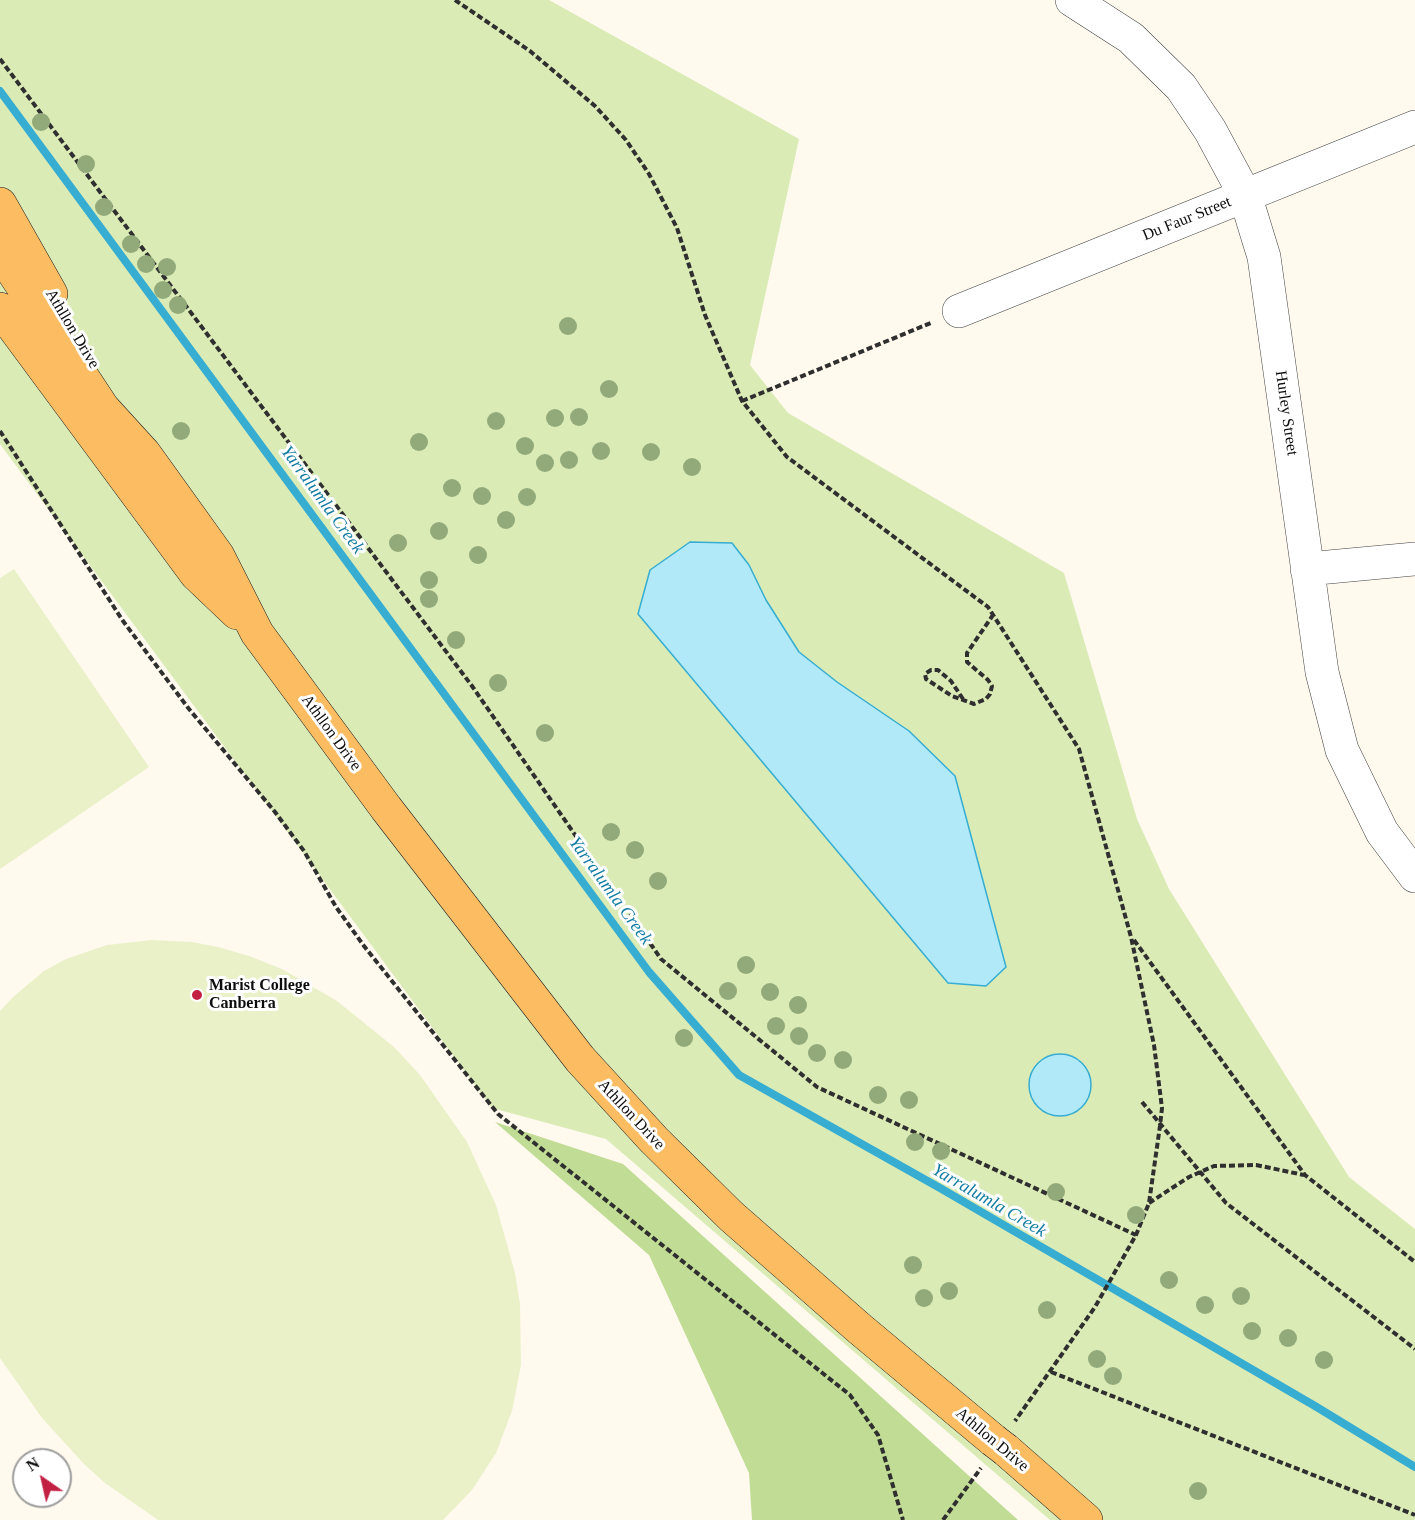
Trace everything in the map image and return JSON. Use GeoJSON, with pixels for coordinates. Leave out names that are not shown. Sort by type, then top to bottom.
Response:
{"type":"FeatureCollection","features":[{"type":"Feature","properties":{"kind":"main road","name":"Athllon Drive"},"geometry":{"type":"LineString","coordinates":[[0,204],[144,453],[218,556],[257,633],[386,808],[580,1059],[654,1140],[731,1216],[860,1329],[1086,1520]]}},
{"type":"Feature","properties":{"kind":"main road","name":"Athllon Drive"},"geometry":{"type":"LineString","coordinates":[[0,252],[103,408],[144,453]]}},
{"type":"Feature","properties":{"kind":"main road","name":"Athllon Drive"},"geometry":{"type":"LineString","coordinates":[[0,309],[196,574],[257,633]]}},
{"type":"Feature","properties":{"kind":"street","name":"Hurley Street"},"geometry":{"type":"LineString","coordinates":[[1072,0],[1131,38],[1181,87],[1210,130],[1245,195],[1264,257],[1322,672],[1342,750],[1382,831],[1415,876]]}},
{"type":"Feature","properties":{"kind":"street","name":"Du Faur Street"},"geometry":{"type":"LineString","coordinates":[[959,311],[1415,127]]}},
{"type":"Feature","properties":{"kind":"street"},"geometry":{"type":"LineString","coordinates":[[1307,569],[1415,559]]}},
{"type":"Feature","properties":{"kind":"path"},"geometry":{"type":"LineString","coordinates":[[455,0],[530,51],[595,105],[626,140],[649,174],[677,228],[705,315],[742,401],[787,457],[988,607],[1079,749],[1131,936],[1154,1045],[1162,1108],[1149,1203],[1136,1235],[1095,1307],[1051,1372],[943,1520]]}},
{"type":"Feature","properties":{"kind":"path"},"geometry":{"type":"LineString","coordinates":[[0,59],[472,686],[661,958],[817,1087],[1136,1235]]}},
{"type":"Feature","properties":{"kind":"path"},"geometry":{"type":"LineString","coordinates":[[742,401],[959,311]]}},
{"type":"Feature","properties":{"kind":"path"},"geometry":{"type":"LineString","coordinates":[[0,431],[123,621],[189,709],[304,850],[336,907],[364,946],[498,1114],[850,1395],[878,1435],[903,1520]]}},
{"type":"Feature","properties":{"kind":"path"},"geometry":{"type":"LineString","coordinates":[[963,699],[951,681],[938,670],[931,670],[925,674],[926,679],[952,696],[974,704],[986,699],[992,686],[967,662],[967,653],[993,615]]}},
{"type":"Feature","properties":{"kind":"path"},"geometry":{"type":"LineString","coordinates":[[1131,936],[1305,1175],[1415,1263]]}},
{"type":"Feature","properties":{"kind":"path"},"geometry":{"type":"LineString","coordinates":[[1142,1102],[1226,1203],[1415,1349]]}},
{"type":"Feature","properties":{"kind":"path"},"geometry":{"type":"LineString","coordinates":[[1149,1203],[1167,1190],[1214,1166],[1256,1165],[1305,1175]]}},
{"type":"Feature","properties":{"kind":"path"},"geometry":{"type":"LineString","coordinates":[[1051,1372],[1415,1515]]}},
{"type":"Feature","properties":{"kind":"green space"},"geometry":{"type":"Polygon","coordinates":[[[0,0],[549,0],[799,139],[750,365],[788,413],[1064,573],[1137,819],[1169,889],[1349,1177],[1415,1229],[1415,1520],[1050,1520],[606,1139],[492,1108],[0,444],[0,0]]]}},
{"type":"Feature","properties":{"kind":"green space"},"geometry":{"type":"Polygon","coordinates":[[[14,569],[149,767],[0,869],[0,578],[14,569]]]}},
{"type":"Feature","properties":{"kind":"green space"},"geometry":{"type":"Polygon","coordinates":[[[152,940],[192,942],[249,956],[282,969],[337,1001],[394,1047],[420,1075],[467,1142],[496,1205],[515,1273],[520,1304],[521,1365],[512,1411],[496,1453],[472,1490],[443,1520],[158,1520],[105,1483],[84,1464],[72,1448],[69,1448],[42,1418],[0,1358],[0,1011],[44,971],[66,959],[107,945],[152,940]]]}},
{"type":"Feature","properties":{"kind":"green space"},"geometry":{"type":"Polygon","coordinates":[[[495,1122],[623,1164],[1018,1520],[752,1520],[749,1473],[649,1255],[495,1122]]]}},
{"type":"Feature","properties":{"kind":"water"},"geometry":{"type":"Polygon","coordinates":[[[690,542],[732,543],[749,565],[766,600],[799,652],[837,682],[909,731],[955,776],[1006,967],[986,986],[948,983],[638,614],[650,570],[690,542]]]}},
{"type":"Feature","properties":{"kind":"water"},"geometry":{"type":"Polygon","coordinates":[[[1060,1054],[1077,1059],[1082,1063],[1086,1068],[1091,1085],[1086,1102],[1082,1107],[1077,1111],[1060,1116],[1043,1111],[1038,1107],[1034,1102],[1029,1085],[1034,1068],[1038,1063],[1043,1059],[1060,1054]]]}},
{"type":"Feature","properties":{"kind":"waterway","name":"Yarralumla Creek"},"geometry":{"type":"LineString","coordinates":[[0,91],[649,972],[739,1075],[940,1188],[1315,1406],[1415,1467]]}},
{"type":"Feature","properties":{"kind":"place","name":"Marist College Canberra"},"geometry":{"type":"Point","coordinates":[197,995]}}]}
